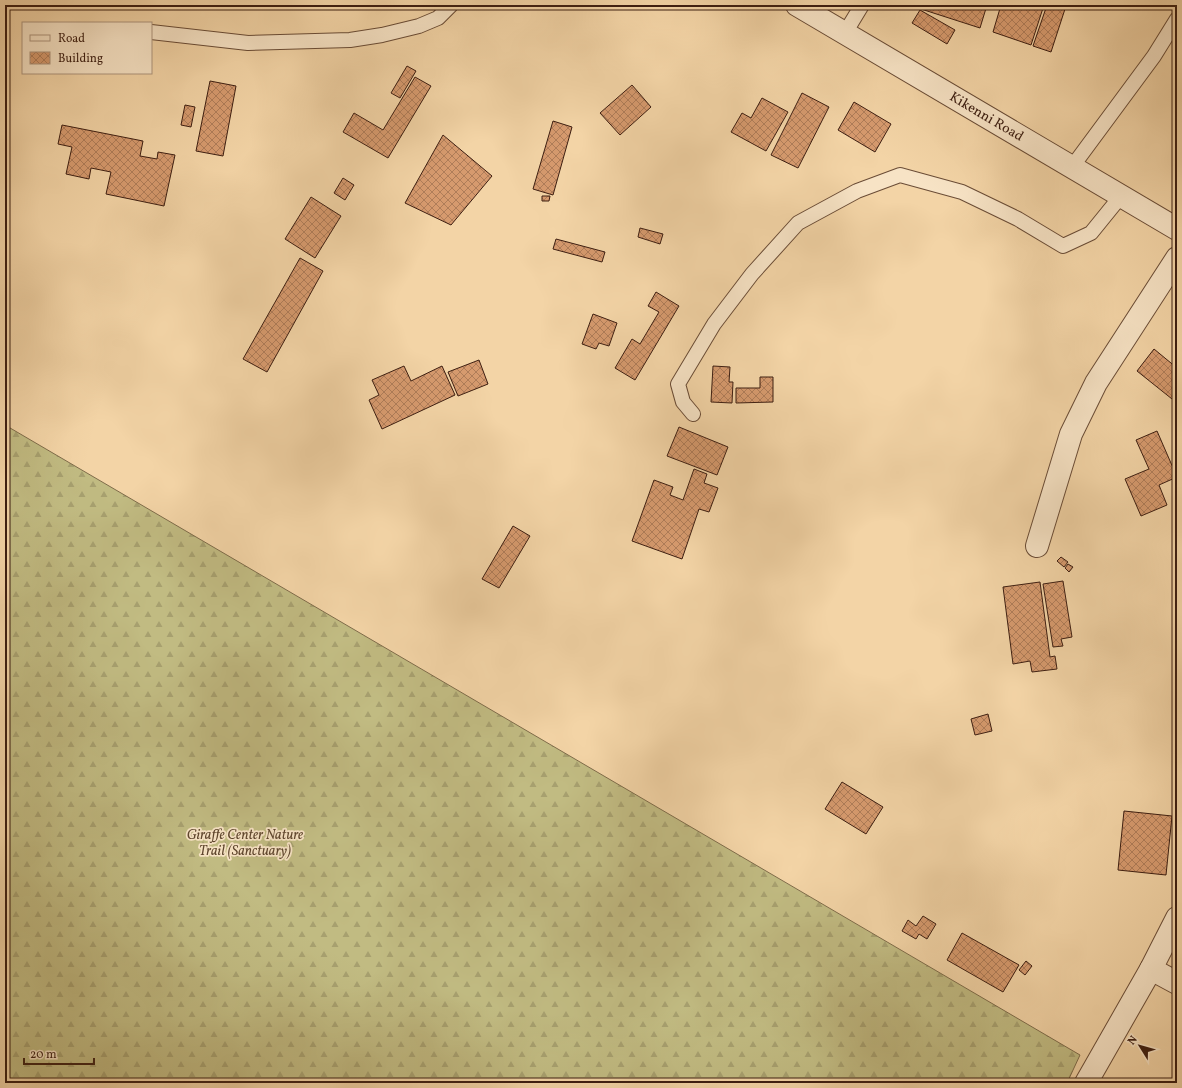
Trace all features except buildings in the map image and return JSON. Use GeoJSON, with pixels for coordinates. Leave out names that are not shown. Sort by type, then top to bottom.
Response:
{"type":"FeatureCollection","features":[{"type":"Feature","properties":{"kind":"street","name":"Kikenni Road"},"geometry":{"type":"LineString","coordinates":[[797,5],[1177,229]]}},
{"type":"Feature","properties":{"kind":"street"},"geometry":{"type":"LineString","coordinates":[[1037,546],[1071,434],[1096,382],[1177,258]]}},
{"type":"Feature","properties":{"kind":"street"},"geometry":{"type":"LineString","coordinates":[[1086,1083],[1151,969],[1177,918]]}},
{"type":"Feature","properties":{"kind":"street"},"geometry":{"type":"LineString","coordinates":[[1151,969],[1177,983]]}},
{"type":"Feature","properties":{"kind":"lane"},"geometry":{"type":"LineString","coordinates":[[152,32],[248,43],[350,40],[382,35],[419,26],[438,18],[451,5]]}},
{"type":"Feature","properties":{"kind":"lane"},"geometry":{"type":"LineString","coordinates":[[845,33],[862,5]]}},
{"type":"Feature","properties":{"kind":"lane"},"geometry":{"type":"LineString","coordinates":[[1072,167],[1154,56],[1177,19]]}},
{"type":"Feature","properties":{"kind":"lane"},"geometry":{"type":"LineString","coordinates":[[693,414],[683,402],[678,384],[714,324],[752,274],[798,223],[857,190],[900,175],[962,192],[1018,219],[1063,246],[1091,233],[1121,196]]}},
{"type":"Feature","properties":{"kind":"green space","name":"Giraffe Center Nature Trail (Sanctuary)"},"geometry":{"type":"Polygon","coordinates":[[[5,425],[1080,1055],[1067,1083],[5,1083],[5,425]]]}}]}
